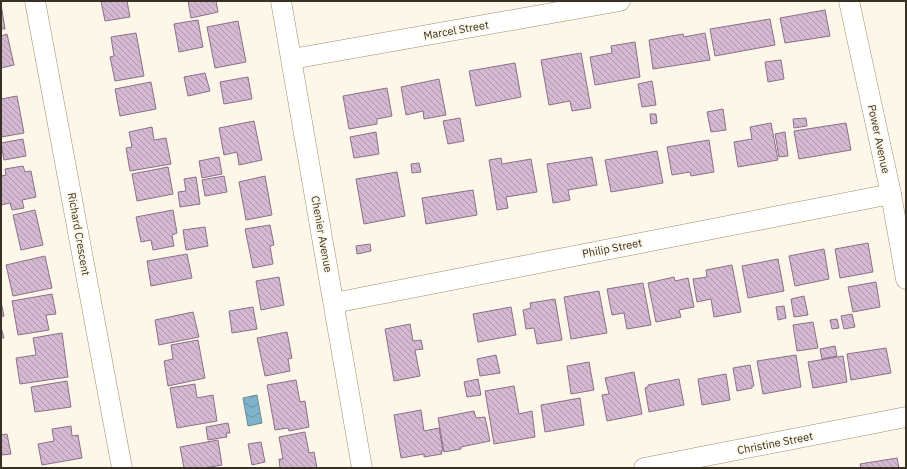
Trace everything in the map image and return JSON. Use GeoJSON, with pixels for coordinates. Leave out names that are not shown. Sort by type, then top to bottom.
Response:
{"type":"FeatureCollection","features":[{"type":"Feature","properties":{"kind":"street","name":"Richard Crescent"},"geometry":{"type":"LineString","coordinates":[[35,1],[122,468]]}},
{"type":"Feature","properties":{"kind":"street","name":"Chenier Avenue"},"geometry":{"type":"LineString","coordinates":[[282,1],[362,468]]}},
{"type":"Feature","properties":{"kind":"street","name":"Marcel Street"},"geometry":{"type":"LineString","coordinates":[[292,59],[620,1]]}},
{"type":"Feature","properties":{"kind":"street","name":"Power Avenue"},"geometry":{"type":"LineString","coordinates":[[849,1],[891,194],[906,278]]}},
{"type":"Feature","properties":{"kind":"street","name":"Philip Street"},"geometry":{"type":"LineString","coordinates":[[334,303],[891,194]]}},
{"type":"Feature","properties":{"kind":"street","name":"Christine Street"},"geometry":{"type":"LineString","coordinates":[[644,468],[712,462],[906,417]]}},
{"type":"Feature","properties":{"kind":"water"},"geometry":{"type":"Polygon","coordinates":[[[257,395],[262,423],[248,426],[243,398],[257,395]]]}},
{"type":"Feature","properties":{"kind":"building"},"geometry":{"type":"Polygon","coordinates":[[[101,1],[127,1],[130,17],[105,21],[101,1]]]}},
{"type":"Feature","properties":{"kind":"building"},"geometry":{"type":"Polygon","coordinates":[[[188,1],[216,1],[218,12],[191,18],[188,1]]]}},
{"type":"Feature","properties":{"kind":"building"},"geometry":{"type":"Polygon","coordinates":[[[1,4],[5,29],[1,29],[1,4]]]}},
{"type":"Feature","properties":{"kind":"building"},"geometry":{"type":"Polygon","coordinates":[[[825,10],[830,36],[785,43],[780,18],[825,10]]]}},
{"type":"Feature","properties":{"kind":"building"},"geometry":{"type":"Polygon","coordinates":[[[770,19],[775,45],[715,56],[710,29],[770,19]]]}},
{"type":"Feature","properties":{"kind":"building"},"geometry":{"type":"Polygon","coordinates":[[[198,20],[203,47],[179,52],[174,24],[198,20]]]}},
{"type":"Feature","properties":{"kind":"building"},"geometry":{"type":"Polygon","coordinates":[[[238,21],[246,62],[215,68],[207,27],[238,21]]]}},
{"type":"Feature","properties":{"kind":"building"},"geometry":{"type":"Polygon","coordinates":[[[136,33],[144,76],[115,81],[110,57],[114,56],[111,37],[136,33]]]}},
{"type":"Feature","properties":{"kind":"building"},"geometry":{"type":"Polygon","coordinates":[[[705,33],[710,60],[653,69],[649,40],[683,34],[684,37],[705,33]]]}},
{"type":"Feature","properties":{"kind":"building"},"geometry":{"type":"Polygon","coordinates":[[[7,34],[14,65],[1,68],[1,36],[7,34]]]}},
{"type":"Feature","properties":{"kind":"building"},"geometry":{"type":"Polygon","coordinates":[[[635,42],[640,77],[595,85],[590,57],[612,53],[611,46],[635,42]]]}},
{"type":"Feature","properties":{"kind":"building"},"geometry":{"type":"Polygon","coordinates":[[[581,53],[591,108],[572,111],[570,101],[549,105],[541,60],[581,53]]]}},
{"type":"Feature","properties":{"kind":"building"},"geometry":{"type":"Polygon","coordinates":[[[781,60],[784,79],[768,82],[765,62],[781,60]]]}},
{"type":"Feature","properties":{"kind":"building"},"geometry":{"type":"Polygon","coordinates":[[[515,63],[521,97],[476,106],[469,71],[515,63]]]}},
{"type":"Feature","properties":{"kind":"building"},"geometry":{"type":"Polygon","coordinates":[[[205,73],[210,91],[188,96],[184,77],[205,73]]]}},
{"type":"Feature","properties":{"kind":"building"},"geometry":{"type":"Polygon","coordinates":[[[248,77],[252,99],[224,104],[220,82],[248,77]]]}},
{"type":"Feature","properties":{"kind":"building"},"geometry":{"type":"Polygon","coordinates":[[[439,79],[446,115],[424,119],[423,111],[406,115],[401,87],[439,79]]]}},
{"type":"Feature","properties":{"kind":"building"},"geometry":{"type":"Polygon","coordinates":[[[652,81],[656,105],[642,107],[638,84],[652,81]]]}},
{"type":"Feature","properties":{"kind":"building"},"geometry":{"type":"Polygon","coordinates":[[[151,82],[156,109],[120,116],[115,89],[151,82]]]}},
{"type":"Feature","properties":{"kind":"building"},"geometry":{"type":"Polygon","coordinates":[[[387,88],[392,116],[377,119],[377,124],[349,129],[343,96],[387,88]]]}},
{"type":"Feature","properties":{"kind":"building"},"geometry":{"type":"Polygon","coordinates":[[[17,96],[24,133],[1,137],[1,99],[17,96]]]}},
{"type":"Feature","properties":{"kind":"building"},"geometry":{"type":"Polygon","coordinates":[[[723,109],[726,130],[711,132],[707,112],[723,109]]]}},
{"type":"Feature","properties":{"kind":"building"},"geometry":{"type":"Polygon","coordinates":[[[650,114],[656,114],[657,123],[651,124],[650,114]]]}},
{"type":"Feature","properties":{"kind":"building"},"geometry":{"type":"Polygon","coordinates":[[[460,118],[464,141],[448,144],[443,121],[460,118]]]}},
{"type":"Feature","properties":{"kind":"building"},"geometry":{"type":"Polygon","coordinates":[[[806,118],[807,126],[794,128],[793,119],[806,118]]]}},
{"type":"Feature","properties":{"kind":"building"},"geometry":{"type":"Polygon","coordinates":[[[254,121],[262,160],[239,165],[237,152],[224,155],[219,128],[254,121]]]}},
{"type":"Feature","properties":{"kind":"building"},"geometry":{"type":"Polygon","coordinates":[[[771,123],[778,160],[738,167],[734,142],[752,139],[750,127],[771,123]]]}},
{"type":"Feature","properties":{"kind":"building"},"geometry":{"type":"Polygon","coordinates":[[[846,123],[851,150],[799,159],[794,131],[846,123]]]}},
{"type":"Feature","properties":{"kind":"building"},"geometry":{"type":"Polygon","coordinates":[[[152,127],[154,140],[166,138],[171,164],[130,171],[126,148],[132,147],[129,132],[152,127]]]}},
{"type":"Feature","properties":{"kind":"building"},"geometry":{"type":"Polygon","coordinates":[[[376,132],[379,154],[354,158],[350,137],[376,132]]]}},
{"type":"Feature","properties":{"kind":"building"},"geometry":{"type":"Polygon","coordinates":[[[785,132],[788,156],[779,157],[775,134],[785,132]]]}},
{"type":"Feature","properties":{"kind":"building"},"geometry":{"type":"Polygon","coordinates":[[[23,139],[26,156],[4,160],[1,143],[23,139]]]}},
{"type":"Feature","properties":{"kind":"building"},"geometry":{"type":"Polygon","coordinates":[[[709,140],[714,172],[691,176],[690,172],[672,175],[667,147],[709,140]]]}},
{"type":"Feature","properties":{"kind":"building"},"geometry":{"type":"Polygon","coordinates":[[[657,151],[663,183],[611,192],[605,160],[657,151]]]}},
{"type":"Feature","properties":{"kind":"building"},"geometry":{"type":"Polygon","coordinates":[[[219,157],[222,174],[202,178],[199,161],[219,157]]]}},
{"type":"Feature","properties":{"kind":"building"},"geometry":{"type":"Polygon","coordinates":[[[592,157],[597,185],[568,190],[570,200],[553,203],[547,164],[592,157]]]}},
{"type":"Feature","properties":{"kind":"building"},"geometry":{"type":"Polygon","coordinates":[[[501,158],[502,164],[531,159],[537,192],[506,197],[508,208],[497,210],[489,160],[501,158]]]}},
{"type":"Feature","properties":{"kind":"building"},"geometry":{"type":"Polygon","coordinates":[[[419,163],[421,172],[412,173],[411,164],[419,163]]]}},
{"type":"Feature","properties":{"kind":"building"},"geometry":{"type":"Polygon","coordinates":[[[23,166],[25,172],[31,171],[36,197],[22,200],[24,208],[12,210],[10,203],[1,205],[1,176],[6,175],[5,169],[23,166]]]}},
{"type":"Feature","properties":{"kind":"building"},"geometry":{"type":"Polygon","coordinates":[[[168,167],[173,194],[137,201],[132,174],[168,167]]]}},
{"type":"Feature","properties":{"kind":"building"},"geometry":{"type":"Polygon","coordinates":[[[397,172],[405,216],[364,224],[356,179],[397,172]]]}},
{"type":"Feature","properties":{"kind":"building"},"geometry":{"type":"Polygon","coordinates":[[[224,176],[227,192],[205,196],[202,180],[224,176]]]}},
{"type":"Feature","properties":{"kind":"building"},"geometry":{"type":"Polygon","coordinates":[[[265,176],[272,215],[246,220],[239,182],[265,176]]]}},
{"type":"Feature","properties":{"kind":"building"},"geometry":{"type":"Polygon","coordinates":[[[196,177],[200,204],[180,207],[178,192],[186,191],[184,179],[196,177]]]}},
{"type":"Feature","properties":{"kind":"building"},"geometry":{"type":"Polygon","coordinates":[[[473,190],[477,215],[426,224],[422,198],[473,190]]]}},
{"type":"Feature","properties":{"kind":"building"},"geometry":{"type":"Polygon","coordinates":[[[35,210],[43,245],[21,250],[13,215],[35,210]]]}},
{"type":"Feature","properties":{"kind":"building"},"geometry":{"type":"Polygon","coordinates":[[[173,210],[177,233],[172,235],[174,246],[153,250],[151,240],[141,242],[136,217],[173,210]]]}},
{"type":"Feature","properties":{"kind":"building"},"geometry":{"type":"Polygon","coordinates":[[[270,225],[274,245],[270,246],[273,264],[253,268],[245,229],[270,225]]]}},
{"type":"Feature","properties":{"kind":"building"},"geometry":{"type":"Polygon","coordinates":[[[205,227],[208,246],[186,250],[183,230],[205,227]]]}},
{"type":"Feature","properties":{"kind":"building"},"geometry":{"type":"Polygon","coordinates":[[[868,243],[873,272],[840,278],[835,249],[868,243]]]}},
{"type":"Feature","properties":{"kind":"building"},"geometry":{"type":"Polygon","coordinates":[[[370,244],[371,251],[357,254],[356,246],[370,244]]]}},
{"type":"Feature","properties":{"kind":"building"},"geometry":{"type":"Polygon","coordinates":[[[824,249],[829,279],[795,286],[789,256],[824,249]]]}},
{"type":"Feature","properties":{"kind":"building"},"geometry":{"type":"Polygon","coordinates":[[[187,254],[192,278],[151,286],[147,261],[187,254]]]}},
{"type":"Feature","properties":{"kind":"building"},"geometry":{"type":"Polygon","coordinates":[[[45,256],[52,288],[13,296],[6,265],[45,256]]]}},
{"type":"Feature","properties":{"kind":"building"},"geometry":{"type":"Polygon","coordinates":[[[778,259],[784,291],[748,298],[742,266],[778,259]]]}},
{"type":"Feature","properties":{"kind":"building"},"geometry":{"type":"Polygon","coordinates":[[[732,265],[741,312],[714,317],[711,299],[697,302],[693,279],[707,277],[706,270],[732,265]]]}},
{"type":"Feature","properties":{"kind":"building"},"geometry":{"type":"Polygon","coordinates":[[[279,277],[284,305],[261,310],[256,281],[279,277]]]}},
{"type":"Feature","properties":{"kind":"building"},"geometry":{"type":"Polygon","coordinates":[[[674,277],[675,281],[688,278],[694,307],[679,310],[681,317],[656,322],[648,283],[674,277]]]}},
{"type":"Feature","properties":{"kind":"building"},"geometry":{"type":"Polygon","coordinates":[[[876,282],[880,307],[853,312],[848,287],[876,282]]]}},
{"type":"Feature","properties":{"kind":"building"},"geometry":{"type":"Polygon","coordinates":[[[643,283],[651,325],[627,329],[624,313],[612,315],[607,289],[643,283]]]}},
{"type":"Feature","properties":{"kind":"building"},"geometry":{"type":"Polygon","coordinates":[[[599,291],[607,333],[571,339],[564,297],[599,291]]]}},
{"type":"Feature","properties":{"kind":"building"},"geometry":{"type":"Polygon","coordinates":[[[52,294],[56,314],[46,315],[49,330],[18,335],[12,301],[52,294]]]}},
{"type":"Feature","properties":{"kind":"building"},"geometry":{"type":"Polygon","coordinates":[[[804,296],[808,315],[794,317],[791,299],[804,296]]]}},
{"type":"Feature","properties":{"kind":"building"},"geometry":{"type":"Polygon","coordinates":[[[555,299],[562,340],[537,344],[534,328],[526,329],[523,310],[531,308],[530,303],[555,299]]]}},
{"type":"Feature","properties":{"kind":"building"},"geometry":{"type":"Polygon","coordinates":[[[1,302],[4,316],[1,317],[1,302]]]}},
{"type":"Feature","properties":{"kind":"building"},"geometry":{"type":"Polygon","coordinates":[[[784,306],[786,318],[778,320],[776,307],[784,306]]]}},
{"type":"Feature","properties":{"kind":"building"},"geometry":{"type":"Polygon","coordinates":[[[253,307],[257,329],[232,333],[229,311],[253,307]]]}},
{"type":"Feature","properties":{"kind":"building"},"geometry":{"type":"Polygon","coordinates":[[[511,307],[516,335],[478,342],[473,314],[511,307]]]}},
{"type":"Feature","properties":{"kind":"building"},"geometry":{"type":"Polygon","coordinates":[[[193,312],[199,337],[159,345],[155,320],[193,312]]]}},
{"type":"Feature","properties":{"kind":"building"},"geometry":{"type":"Polygon","coordinates":[[[852,314],[855,327],[844,329],[841,316],[852,314]]]}},
{"type":"Feature","properties":{"kind":"building"},"geometry":{"type":"Polygon","coordinates":[[[837,319],[839,328],[832,329],[830,320],[837,319]]]}},
{"type":"Feature","properties":{"kind":"building"},"geometry":{"type":"Polygon","coordinates":[[[813,322],[818,348],[797,351],[793,325],[813,322]]]}},
{"type":"Feature","properties":{"kind":"building"},"geometry":{"type":"Polygon","coordinates":[[[410,324],[413,341],[421,340],[423,349],[415,350],[420,376],[394,381],[385,329],[410,324]]]}},
{"type":"Feature","properties":{"kind":"building"},"geometry":{"type":"Polygon","coordinates":[[[1,327],[4,338],[1,338],[1,327]]]}},
{"type":"Feature","properties":{"kind":"building"},"geometry":{"type":"Polygon","coordinates":[[[287,332],[292,358],[288,359],[290,371],[265,376],[257,338],[287,332]]]}},
{"type":"Feature","properties":{"kind":"building"},"geometry":{"type":"Polygon","coordinates":[[[62,333],[68,377],[20,384],[16,358],[36,355],[33,338],[62,333]]]}},
{"type":"Feature","properties":{"kind":"building"},"geometry":{"type":"Polygon","coordinates":[[[198,340],[205,378],[168,386],[164,361],[173,359],[171,345],[198,340]]]}},
{"type":"Feature","properties":{"kind":"building"},"geometry":{"type":"Polygon","coordinates":[[[835,346],[837,356],[822,359],[820,349],[835,346]]]}},
{"type":"Feature","properties":{"kind":"building"},"geometry":{"type":"Polygon","coordinates":[[[886,348],[891,373],[851,380],[847,354],[886,348]]]}},
{"type":"Feature","properties":{"kind":"building"},"geometry":{"type":"Polygon","coordinates":[[[496,355],[500,373],[480,376],[477,359],[496,355]]]}},
{"type":"Feature","properties":{"kind":"building"},"geometry":{"type":"Polygon","coordinates":[[[796,355],[801,387],[763,394],[757,361],[796,355]]]}},
{"type":"Feature","properties":{"kind":"building"},"geometry":{"type":"Polygon","coordinates":[[[843,356],[847,382],[813,388],[808,362],[843,356]]]}},
{"type":"Feature","properties":{"kind":"building"},"geometry":{"type":"Polygon","coordinates":[[[589,362],[594,390],[571,394],[567,366],[589,362]]]}},
{"type":"Feature","properties":{"kind":"building"},"geometry":{"type":"Polygon","coordinates":[[[750,365],[754,386],[752,386],[752,388],[737,391],[733,368],[750,365]]]}},
{"type":"Feature","properties":{"kind":"building"},"geometry":{"type":"Polygon","coordinates":[[[634,372],[642,414],[607,421],[602,395],[609,394],[605,378],[634,372]]]}},
{"type":"Feature","properties":{"kind":"building"},"geometry":{"type":"Polygon","coordinates":[[[726,374],[730,400],[702,405],[698,379],[726,374]]]}},
{"type":"Feature","properties":{"kind":"building"},"geometry":{"type":"Polygon","coordinates":[[[478,379],[481,395],[467,397],[464,382],[478,379]]]}},
{"type":"Feature","properties":{"kind":"building"},"geometry":{"type":"Polygon","coordinates":[[[679,379],[684,405],[649,412],[645,388],[648,387],[648,385],[679,379]]]}},
{"type":"Feature","properties":{"kind":"building"},"geometry":{"type":"Polygon","coordinates":[[[296,380],[300,402],[305,401],[309,427],[289,431],[288,428],[275,430],[267,385],[296,380]]]}},
{"type":"Feature","properties":{"kind":"building"},"geometry":{"type":"Polygon","coordinates":[[[67,381],[71,407],[35,412],[31,387],[67,381]]]}},
{"type":"Feature","properties":{"kind":"building"},"geometry":{"type":"Polygon","coordinates":[[[195,384],[197,398],[213,395],[217,421],[177,428],[170,388],[195,384]]]}},
{"type":"Feature","properties":{"kind":"building"},"geometry":{"type":"Polygon","coordinates":[[[514,386],[519,414],[532,411],[535,437],[494,444],[485,391],[514,386]]]}},
{"type":"Feature","properties":{"kind":"building"},"geometry":{"type":"Polygon","coordinates":[[[580,398],[584,425],[545,432],[541,405],[580,398]]]}},
{"type":"Feature","properties":{"kind":"building"},"geometry":{"type":"Polygon","coordinates":[[[421,410],[424,431],[439,428],[443,451],[441,451],[442,454],[424,457],[424,454],[401,458],[394,415],[421,410]]]}},
{"type":"Feature","properties":{"kind":"building"},"geometry":{"type":"Polygon","coordinates":[[[474,411],[476,418],[485,417],[490,441],[444,452],[438,418],[474,411]]]}},
{"type":"Feature","properties":{"kind":"building"},"geometry":{"type":"Polygon","coordinates":[[[228,423],[230,433],[226,433],[227,437],[208,440],[206,427],[228,423]]]}},
{"type":"Feature","properties":{"kind":"building"},"geometry":{"type":"Polygon","coordinates":[[[71,426],[72,436],[78,435],[82,458],[42,465],[38,444],[54,441],[52,429],[71,426]]]}},
{"type":"Feature","properties":{"kind":"building"},"geometry":{"type":"Polygon","coordinates":[[[305,432],[309,453],[314,452],[317,468],[280,468],[279,459],[283,459],[279,437],[305,432]]]}},
{"type":"Feature","properties":{"kind":"building"},"geometry":{"type":"Polygon","coordinates":[[[7,434],[11,454],[1,455],[1,435],[7,434]]]}},
{"type":"Feature","properties":{"kind":"building"},"geometry":{"type":"Polygon","coordinates":[[[218,440],[222,465],[204,468],[184,468],[180,447],[218,440]]]}},
{"type":"Feature","properties":{"kind":"building"},"geometry":{"type":"Polygon","coordinates":[[[261,442],[265,462],[252,465],[248,444],[261,442]]]}},
{"type":"Feature","properties":{"kind":"building"},"geometry":{"type":"Polygon","coordinates":[[[897,458],[899,468],[861,468],[860,464],[897,458]]]}}]}
